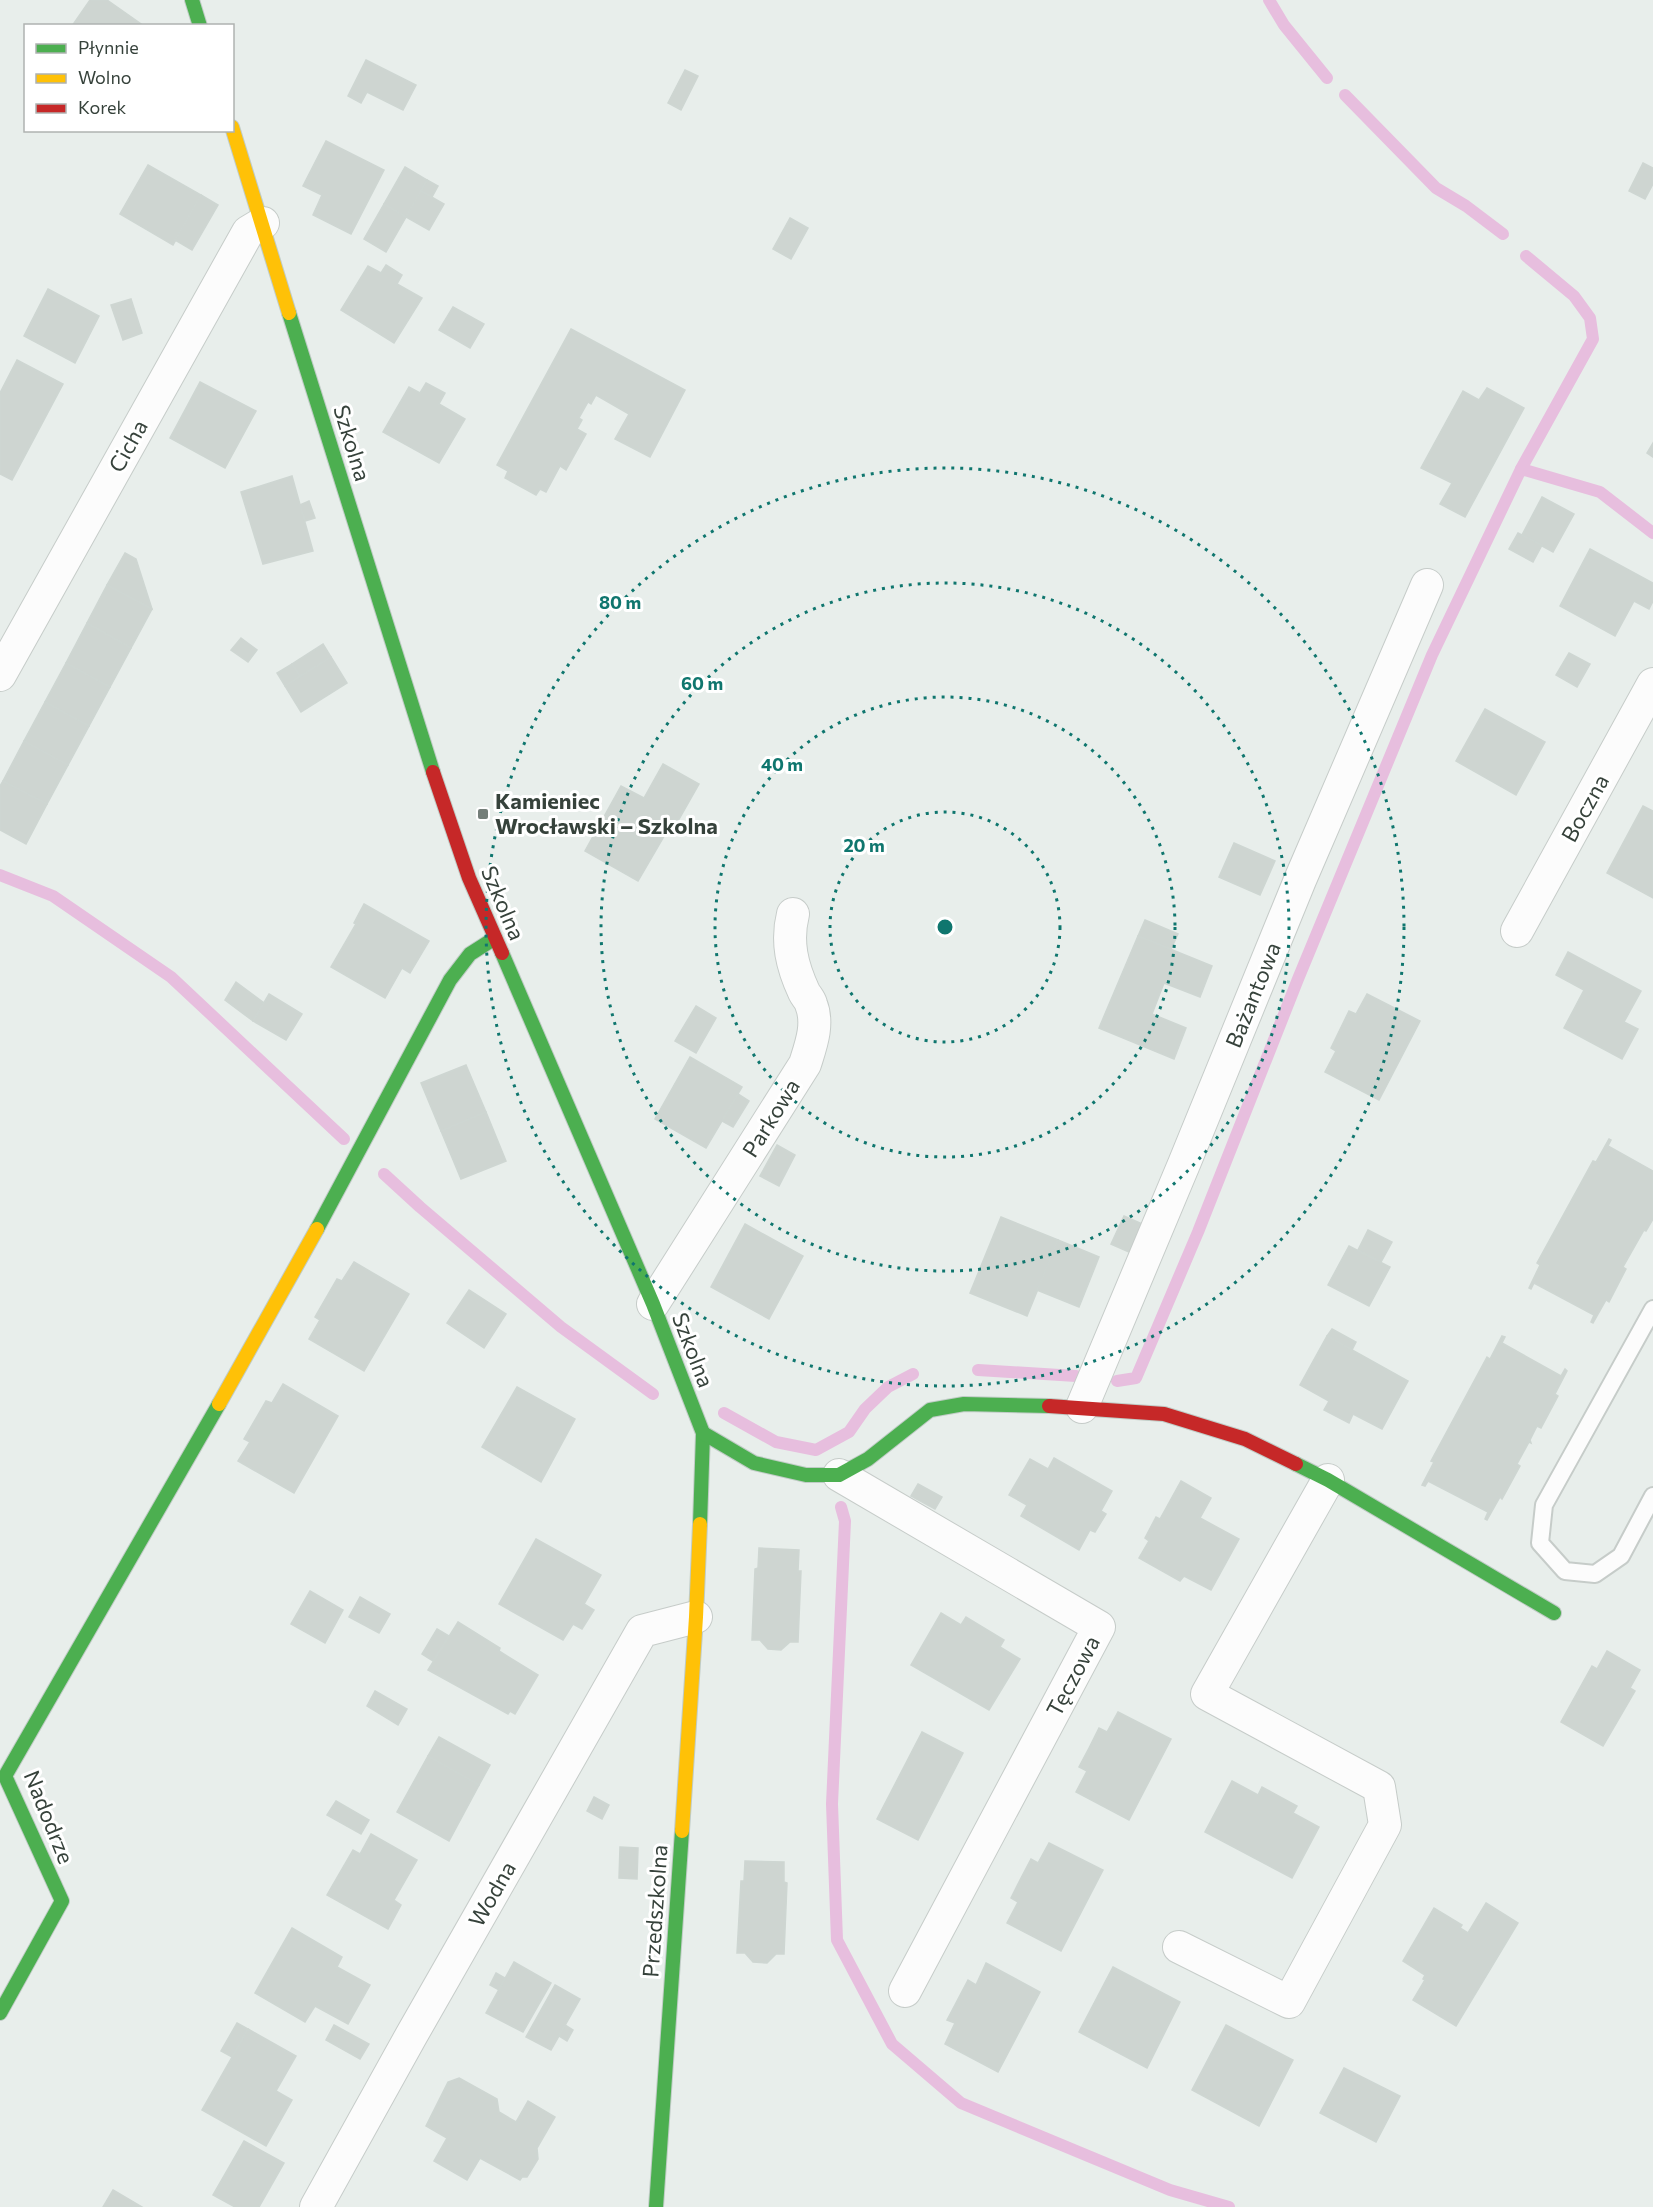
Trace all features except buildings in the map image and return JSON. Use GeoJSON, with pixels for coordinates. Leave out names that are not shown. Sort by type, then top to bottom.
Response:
{"type":"FeatureCollection","features":[{"type":"Feature","properties":{"kind":"street"},"geometry":{"type":"LineString","coordinates":[[192,0],[199,24]]}},
{"type":"Feature","properties":{"kind":"street","name":"Szkolna"},"geometry":{"type":"LineString","coordinates":[[234,132],[418,730],[469,878],[653,1304],[703,1433],[696,1617]]}},
{"type":"Feature","properties":{"kind":"street","name":"Cicha"},"geometry":{"type":"LineString","coordinates":[[0,675],[248,232],[263,223]]}},
{"type":"Feature","properties":{"kind":"street","name":"Bażantowa"},"geometry":{"type":"LineString","coordinates":[[1082,1407],[1189,1153],[1299,880],[1427,585]]}},
{"type":"Feature","properties":{"kind":"street","name":"Boczna"},"geometry":{"type":"LineString","coordinates":[[1517,931],[1653,684]]}},
{"type":"Feature","properties":{"kind":"street","name":"Parkowa"},"geometry":{"type":"LineString","coordinates":[[653,1304],[805,1064],[813,1040],[814,1020],[811,1004],[789,946],[789,930],[793,914]]}},
{"type":"Feature","properties":{"kind":"street","name":"Nadodrze"},"geometry":{"type":"LineString","coordinates":[[0,2013],[62,1901],[5,1776],[175,1484],[336,1197],[450,980],[470,954],[495,938]]}},
{"type":"Feature","properties":{"kind":"street"},"geometry":{"type":"LineString","coordinates":[[703,1433],[754,1463],[806,1475],[839,1475],[868,1460],[930,1410],[964,1404],[1082,1407],[1164,1414],[1245,1439],[1328,1480],[1554,1613]]}},
{"type":"Feature","properties":{"kind":"street","name":"Tęczowa"},"geometry":{"type":"LineString","coordinates":[[839,1475],[1099,1627],[905,1991]]}},
{"type":"Feature","properties":{"kind":"street"},"geometry":{"type":"LineString","coordinates":[[1179,1947],[1289,2002],[1385,1826],[1379,1787],[1207,1694],[1328,1480]]}},
{"type":"Feature","properties":{"kind":"street","name":"Wodna"},"geometry":{"type":"LineString","coordinates":[[316,2207],[642,1631],[696,1617]]}},
{"type":"Feature","properties":{"kind":"street","name":"Przedszkolna"},"geometry":{"type":"LineString","coordinates":[[656,2207],[696,1617]]}},
{"type":"Feature","properties":{"kind":"lane"},"geometry":{"type":"LineString","coordinates":[[1653,1309],[1544,1505],[1540,1542],[1565,1571],[1594,1574],[1621,1556],[1653,1496]]}},
{"type":"Feature","properties":{"kind":"waterway"},"geometry":{"type":"LineString","coordinates":[[1269,0],[1284,25],[1327,78]]}},
{"type":"Feature","properties":{"kind":"waterway"},"geometry":{"type":"LineString","coordinates":[[1345,95],[1436,188],[1466,206],[1503,234]]}},
{"type":"Feature","properties":{"kind":"waterway"},"geometry":{"type":"LineString","coordinates":[[1117,1381],[1136,1378],[1198,1232],[1298,979],[1432,655],[1521,469],[1593,339],[1590,318],[1574,296],[1526,256]]}},
{"type":"Feature","properties":{"kind":"waterway"},"geometry":{"type":"LineString","coordinates":[[1521,469],[1600,492],[1653,533]]}},
{"type":"Feature","properties":{"kind":"waterway"},"geometry":{"type":"LineString","coordinates":[[0,875],[53,896],[171,977],[344,1139]]}},
{"type":"Feature","properties":{"kind":"waterway"},"geometry":{"type":"LineString","coordinates":[[384,1174],[561,1327],[653,1394]]}},
{"type":"Feature","properties":{"kind":"waterway"},"geometry":{"type":"LineString","coordinates":[[978,1370],[1076,1376]]}},
{"type":"Feature","properties":{"kind":"waterway"},"geometry":{"type":"LineString","coordinates":[[724,1413],[776,1442],[816,1450],[849,1432],[865,1409],[888,1387],[913,1374]]}},
{"type":"Feature","properties":{"kind":"waterway"},"geometry":{"type":"LineString","coordinates":[[841,1507],[845,1521],[832,1804],[837,1940],[892,2044],[961,2103],[1170,2190],[1229,2207]]}},
{"type":"Feature","properties":{"kind":"traffic: fast"},"geometry":{"type":"LineString","coordinates":[[192,0],[199,24]]}},
{"type":"Feature","properties":{"kind":"traffic: fast"},"geometry":{"type":"LineString","coordinates":[[289,313],[433,772]]}},
{"type":"Feature","properties":{"kind":"traffic: fast"},"geometry":{"type":"LineString","coordinates":[[317,1229],[450,980],[470,954],[495,938]]}},
{"type":"Feature","properties":{"kind":"traffic: fast"},"geometry":{"type":"LineString","coordinates":[[502,953],[653,1304],[703,1433],[700,1524]]}},
{"type":"Feature","properties":{"kind":"traffic: fast"},"geometry":{"type":"LineString","coordinates":[[0,2013],[62,1901],[5,1776],[219,1404]]}},
{"type":"Feature","properties":{"kind":"traffic: fast"},"geometry":{"type":"LineString","coordinates":[[703,1433],[754,1463],[806,1475],[839,1475],[868,1459],[930,1410],[964,1404],[1049,1406]]}},
{"type":"Feature","properties":{"kind":"traffic: fast"},"geometry":{"type":"LineString","coordinates":[[1296,1464],[1328,1480],[1554,1613]]}},
{"type":"Feature","properties":{"kind":"traffic: fast"},"geometry":{"type":"LineString","coordinates":[[656,2207],[682,1831]]}},
{"type":"Feature","properties":{"kind":"traffic: slow"},"geometry":{"type":"LineString","coordinates":[[234,132],[289,313]]}},
{"type":"Feature","properties":{"kind":"traffic: slow"},"geometry":{"type":"LineString","coordinates":[[219,1404],[317,1229]]}},
{"type":"Feature","properties":{"kind":"traffic: slow"},"geometry":{"type":"LineString","coordinates":[[682,1831],[700,1524]]}},
{"type":"Feature","properties":{"kind":"traffic: jam"},"geometry":{"type":"LineString","coordinates":[[433,772],[469,878],[502,953]]}},
{"type":"Feature","properties":{"kind":"traffic: jam"},"geometry":{"type":"LineString","coordinates":[[1049,1406],[1164,1414],[1245,1439],[1296,1464]]}},
{"type":"Feature","properties":{"kind":"place","name":"Kamieniec Wrocławski – Szkolna"},"geometry":{"type":"Point","coordinates":[483,814]}}]}
